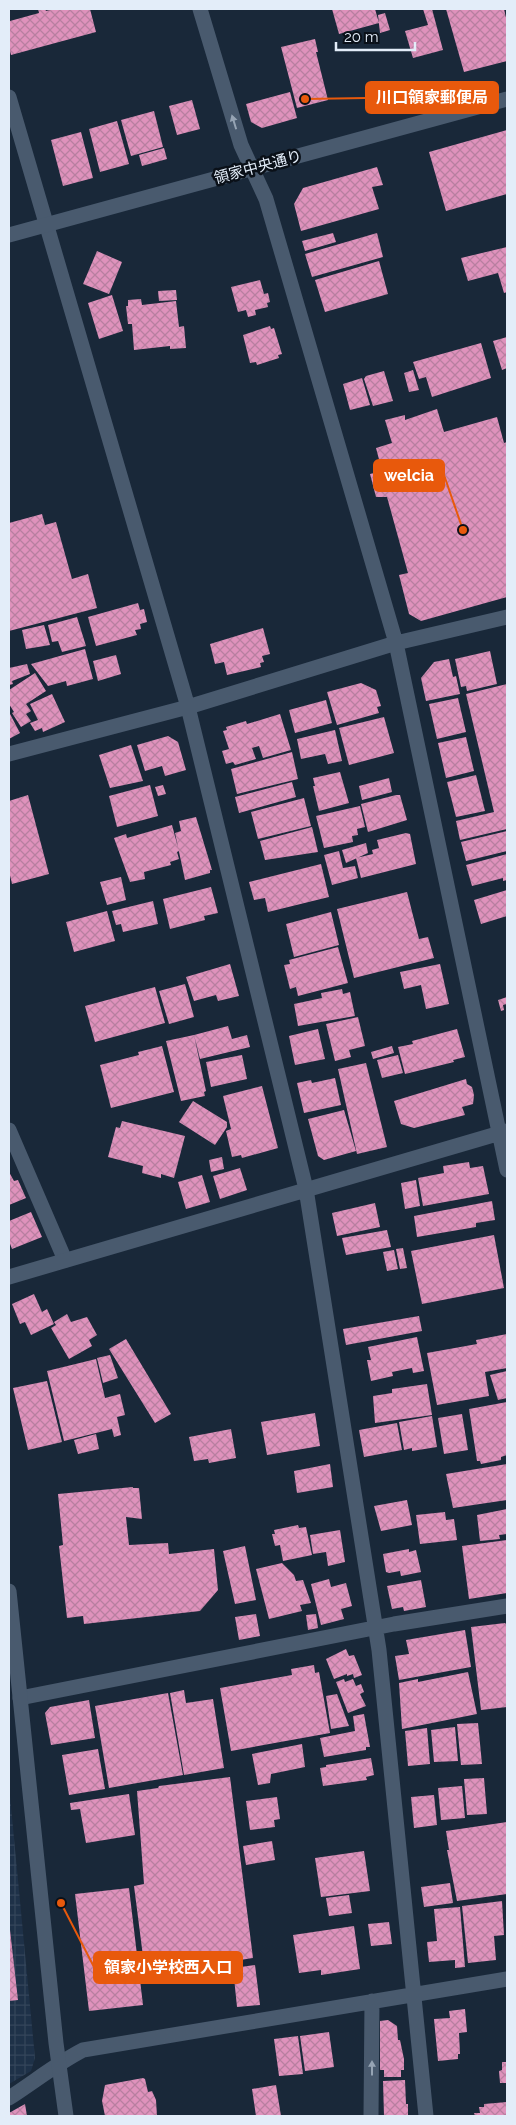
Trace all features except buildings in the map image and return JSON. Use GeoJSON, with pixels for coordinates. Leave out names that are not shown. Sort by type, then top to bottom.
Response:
{"type":"FeatureCollection","features":[{"type":"Feature","properties":{"kind":"street"},"geometry":{"type":"LineString","coordinates":[[200,9],[241,144],[266,199],[396,644],[504,1132],[507,1170]]}},
{"type":"Feature","properties":{"kind":"street"},"geometry":{"type":"LineString","coordinates":[[9,97],[48,224],[188,707],[306,1189],[375,1629],[426,2116]]}},
{"type":"Feature","properties":{"kind":"street","name":"領家中央通り"},"geometry":{"type":"LineString","coordinates":[[9,235],[507,99]]}},
{"type":"Feature","properties":{"kind":"street"},"geometry":{"type":"LineString","coordinates":[[9,754],[188,707],[396,644],[507,618]]}},
{"type":"Feature","properties":{"kind":"street"},"geometry":{"type":"LineString","coordinates":[[9,1130],[65,1260]]}},
{"type":"Feature","properties":{"kind":"street"},"geometry":{"type":"LineString","coordinates":[[9,1277],[504,1132]]}},
{"type":"Feature","properties":{"kind":"street"},"geometry":{"type":"LineString","coordinates":[[9,1591],[66,2116]]}},
{"type":"Feature","properties":{"kind":"street"},"geometry":{"type":"LineString","coordinates":[[20,1698],[375,1629],[507,1606]]}},
{"type":"Feature","properties":{"kind":"street"},"geometry":{"type":"LineString","coordinates":[[9,2098],[39,2079],[59,2063],[82,2050],[507,1979]]}},
{"type":"Feature","properties":{"kind":"street"},"geometry":{"type":"LineString","coordinates":[[372,2001],[372,2116]]}},
{"type":"Feature","properties":{"kind":"shaded area"},"geometry":{"type":"Polygon","coordinates":[[[9,1786],[35,2058],[31,2071],[9,2084],[9,1786]]]}},
{"type":"Feature","properties":{"kind":"place","name":"川口領家郵便局"},"geometry":{"type":"Point","coordinates":[305,99]}},
{"type":"Feature","properties":{"kind":"place","name":"welcia"},"geometry":{"type":"Point","coordinates":[463,530]}},
{"type":"Feature","properties":{"kind":"place","name":"領家小学校西入口"},"geometry":{"type":"Point","coordinates":[61,1903]}}]}
